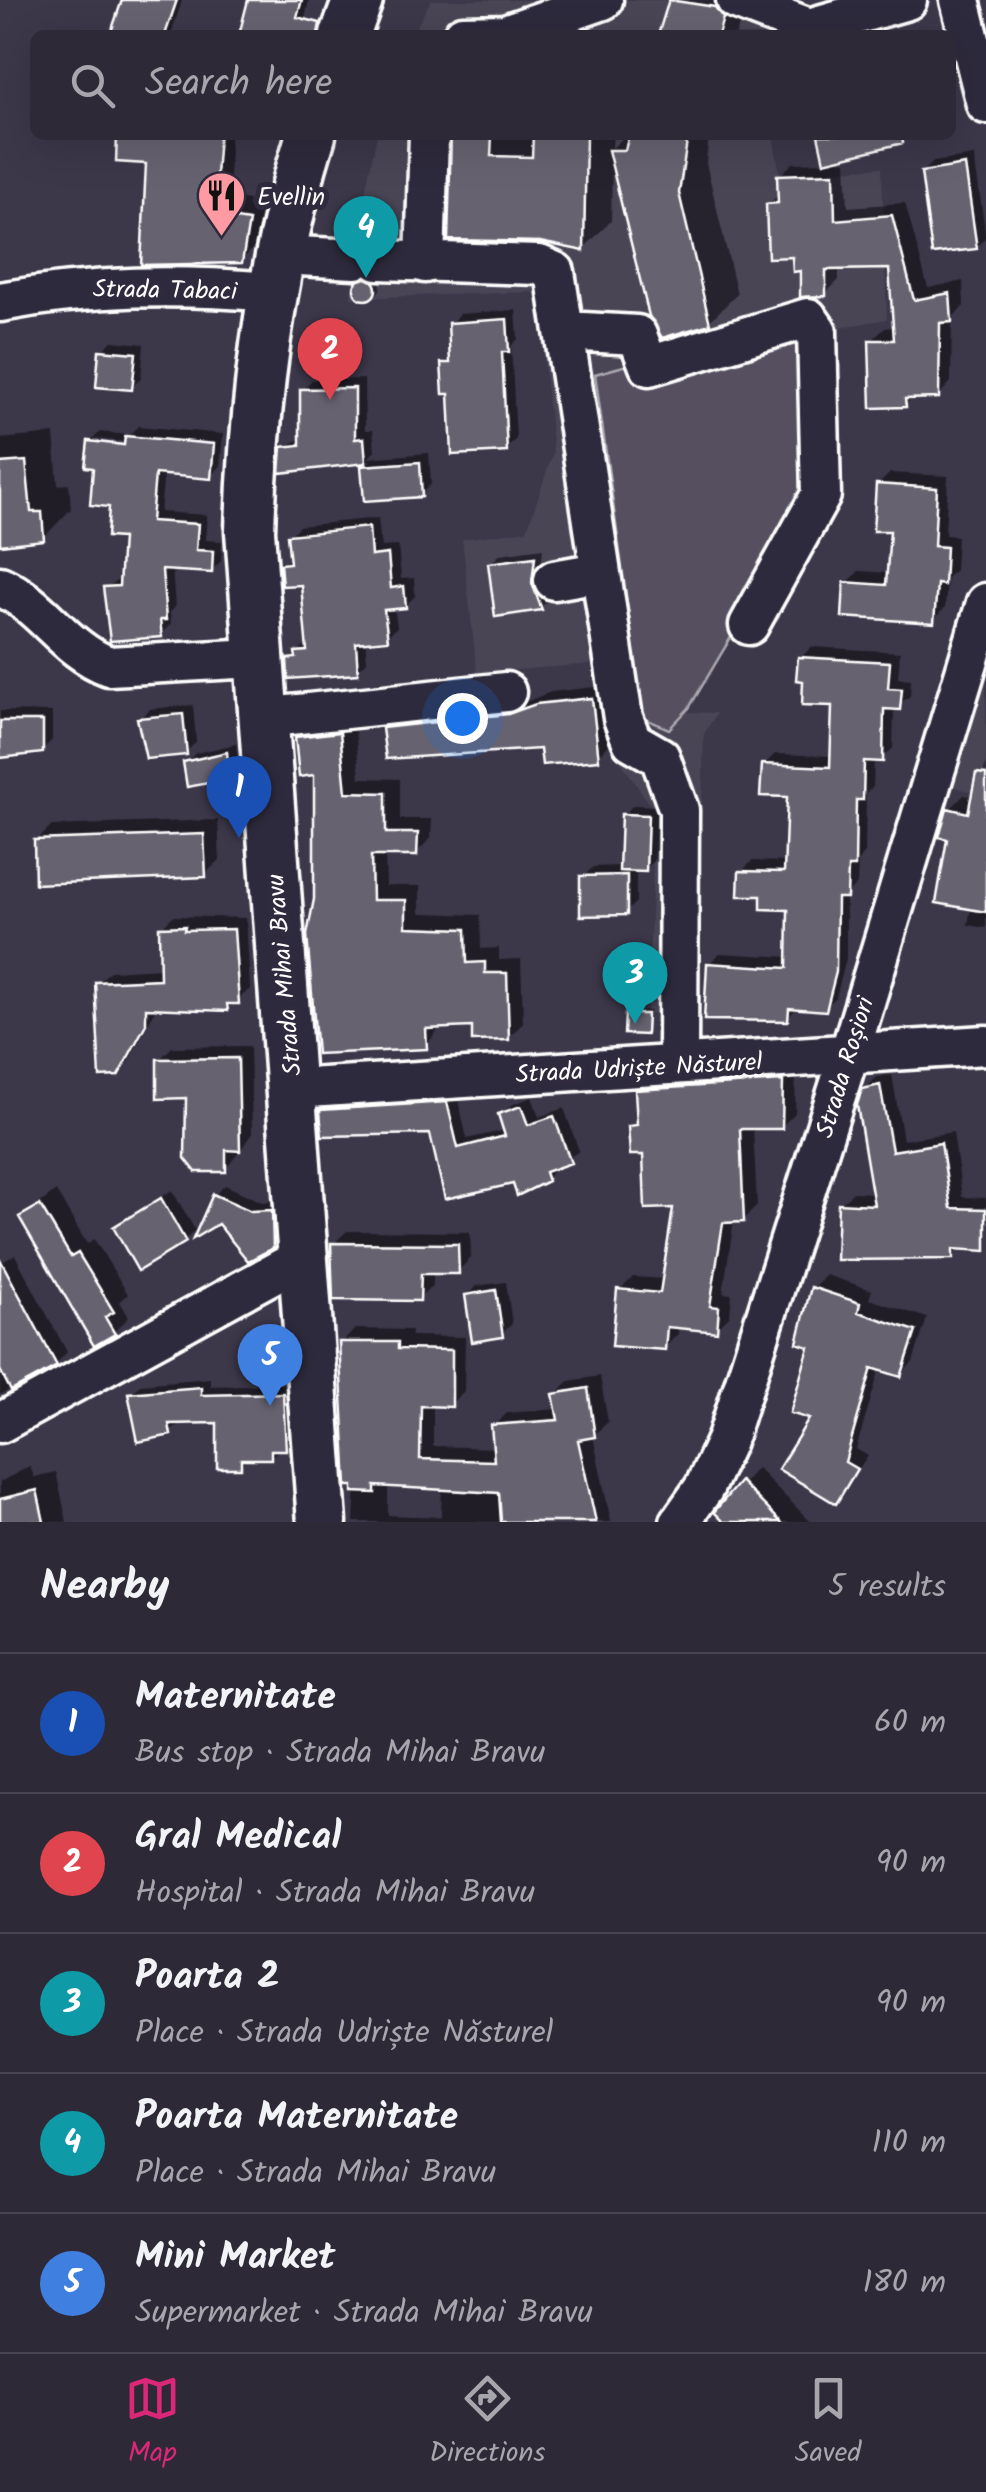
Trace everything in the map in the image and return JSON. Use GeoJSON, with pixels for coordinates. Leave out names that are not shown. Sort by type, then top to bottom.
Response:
{"type":"FeatureCollection","features":[{"type":"Feature","properties":{"kind":"main road"},"geometry":{"type":"LineString","coordinates":[[347,30],[358,0]]}},
{"type":"Feature","properties":{"kind":"main road","name":"Strada Mihai Bravu"},"geometry":{"type":"LineString","coordinates":[[310,140],[276,274],[252,478],[256,658],[305,1256],[322,1522]]}},
{"type":"Feature","properties":{"kind":"street"},"geometry":{"type":"LineString","coordinates":[[517,30],[603,0]]}},
{"type":"Feature","properties":{"kind":"street"},"geometry":{"type":"LineString","coordinates":[[736,0],[809,28],[908,0]]}},
{"type":"Feature","properties":{"kind":"street"},"geometry":{"type":"LineString","coordinates":[[960,0],[986,104]]}},
{"type":"Feature","properties":{"kind":"street"},"geometry":{"type":"LineString","coordinates":[[425,263],[429,140]]}},
{"type":"Feature","properties":{"kind":"street","name":"Strada Tabaci"},"geometry":{"type":"LineString","coordinates":[[0,302],[71,289],[276,274],[367,260],[549,267],[555,272],[565,330]]}},
{"type":"Feature","properties":{"kind":"street"},"geometry":{"type":"LineString","coordinates":[[678,1064],[679,810],[660,757],[632,741],[623,718],[565,330],[637,335],[649,366],[808,318],[817,331],[822,494],[749,624]]}},
{"type":"Feature","properties":{"kind":"street"},"geometry":{"type":"LineString","coordinates":[[554,580],[599,572]]}},
{"type":"Feature","properties":{"kind":"street"},"geometry":{"type":"LineString","coordinates":[[0,586],[29,602],[91,660],[109,666],[256,658]]}},
{"type":"Feature","properties":{"kind":"street","name":"Strada Roșiori"},"geometry":{"type":"LineString","coordinates":[[680,1522],[704,1488],[726,1441],[849,1055],[986,603]]}},
{"type":"Feature","properties":{"kind":"street"},"geometry":{"type":"LineString","coordinates":[[261,718],[506,692]]}},
{"type":"Feature","properties":{"kind":"street","name":"Strada Udriște Năsturel"},"geometry":{"type":"LineString","coordinates":[[292,1089],[986,1045]]}},
{"type":"Feature","properties":{"kind":"street"},"geometry":{"type":"LineString","coordinates":[[0,1423],[305,1256]]}},
{"type":"Feature","properties":{"kind":"shaded area"},"geometry":{"type":"Polygon","coordinates":[[[431,0],[768,0],[817,30],[415,30],[431,0]]]}},
{"type":"Feature","properties":{"kind":"shaded area"},"geometry":{"type":"Polygon","coordinates":[[[376,140],[774,140],[780,174],[882,167],[887,319],[827,330],[754,639],[641,631],[663,711],[717,713],[704,734],[697,1016],[647,1014],[645,1035],[624,1034],[625,1013],[647,1013],[655,812],[612,749],[605,663],[477,673],[462,539],[527,530],[553,453],[537,292],[351,298],[355,238],[376,140]]]}},
{"type":"Feature","properties":{"kind":"shaded area"},"geometry":{"type":"Polygon","coordinates":[[[772,325],[809,331],[810,488],[736,629],[689,708],[669,729],[643,718],[595,374],[772,325]]]}},
{"type":"Feature","properties":{"kind":"shaded area"},"geometry":{"type":"Polygon","coordinates":[[[986,675],[986,796],[948,785],[986,675]]]}},
{"type":"Feature","properties":{"kind":"building"},"geometry":{"type":"Polygon","coordinates":[[[122,0],[177,0],[167,30],[112,30],[122,0]]]}},
{"type":"Feature","properties":{"kind":"building"},"geometry":{"type":"Polygon","coordinates":[[[248,0],[302,0],[297,17],[320,23],[319,30],[240,30],[248,0]]]}},
{"type":"Feature","properties":{"kind":"building"},"geometry":{"type":"Polygon","coordinates":[[[669,0],[715,7],[723,18],[719,30],[660,30],[669,0]]]}},
{"type":"Feature","properties":{"kind":"building"},"geometry":{"type":"Polygon","coordinates":[[[117,140],[219,140],[214,203],[216,210],[237,212],[236,219],[249,221],[242,263],[141,265],[146,164],[116,162],[117,140]]]}},
{"type":"Feature","properties":{"kind":"building"},"geometry":{"type":"Polygon","coordinates":[[[451,140],[492,140],[491,156],[532,157],[533,140],[586,140],[584,251],[540,242],[448,240],[451,140]]]}},
{"type":"Feature","properties":{"kind":"building"},"geometry":{"type":"Polygon","coordinates":[[[628,140],[687,140],[679,193],[710,324],[662,338],[649,316],[608,150],[625,150],[628,140]]]}},
{"type":"Feature","properties":{"kind":"building"},"geometry":{"type":"Polygon","coordinates":[[[819,140],[903,140],[903,143],[824,162],[819,140]]]}},
{"type":"Feature","properties":{"kind":"building"},"geometry":{"type":"Polygon","coordinates":[[[965,165],[977,249],[932,254],[921,172],[965,165]]]}},
{"type":"Feature","properties":{"kind":"building"},"geometry":{"type":"Polygon","coordinates":[[[834,173],[835,220],[892,215],[914,300],[950,293],[952,322],[940,323],[939,398],[905,399],[906,407],[871,408],[869,340],[894,340],[889,269],[826,270],[826,296],[800,297],[800,271],[793,272],[792,257],[768,258],[766,204],[778,203],[777,175],[834,173]]]}},
{"type":"Feature","properties":{"kind":"building"},"geometry":{"type":"Polygon","coordinates":[[[365,278],[373,281],[373,297],[365,300],[357,297],[354,289],[357,281],[365,278]]]}},
{"type":"Feature","properties":{"kind":"building"},"geometry":{"type":"Polygon","coordinates":[[[507,319],[509,352],[502,352],[507,452],[452,455],[449,394],[443,394],[441,363],[450,363],[448,323],[507,319]]]}},
{"type":"Feature","properties":{"kind":"building"},"geometry":{"type":"Polygon","coordinates":[[[99,350],[136,353],[132,390],[96,387],[99,350]]]}},
{"type":"Feature","properties":{"kind":"building"},"geometry":{"type":"Polygon","coordinates":[[[355,388],[355,439],[364,438],[366,463],[280,473],[282,447],[300,445],[300,389],[355,388]]]}},
{"type":"Feature","properties":{"kind":"building"},"geometry":{"type":"Polygon","coordinates":[[[125,436],[214,444],[211,479],[155,474],[151,521],[198,524],[196,550],[213,551],[212,573],[162,570],[166,620],[160,620],[162,637],[110,641],[103,587],[119,586],[122,538],[107,537],[109,507],[90,505],[93,468],[85,467],[88,441],[124,445],[125,436]]]}},
{"type":"Feature","properties":{"kind":"building"},"geometry":{"type":"Polygon","coordinates":[[[26,461],[31,512],[42,512],[44,540],[0,545],[0,463],[26,461]]]}},
{"type":"Feature","properties":{"kind":"building"},"geometry":{"type":"Polygon","coordinates":[[[420,462],[422,497],[364,501],[361,466],[420,462]]]}},
{"type":"Feature","properties":{"kind":"building"},"geometry":{"type":"Polygon","coordinates":[[[876,484],[937,488],[934,546],[946,547],[944,585],[937,584],[934,623],[842,617],[844,582],[886,585],[890,531],[873,531],[876,484]]]}},
{"type":"Feature","properties":{"kind":"building"},"geometry":{"type":"Polygon","coordinates":[[[369,527],[371,556],[388,554],[391,588],[404,586],[406,608],[384,610],[388,640],[356,643],[358,674],[288,679],[287,659],[296,658],[295,652],[307,651],[301,585],[282,586],[280,564],[290,563],[287,535],[369,527]]]}},
{"type":"Feature","properties":{"kind":"building"},"geometry":{"type":"Polygon","coordinates":[[[535,557],[532,583],[542,610],[495,617],[488,563],[535,557]]]}},
{"type":"Feature","properties":{"kind":"building"},"geometry":{"type":"Polygon","coordinates":[[[798,657],[890,662],[888,688],[902,689],[900,710],[884,709],[883,762],[864,761],[863,800],[856,800],[855,867],[848,867],[847,898],[837,898],[836,972],[826,1011],[789,1008],[788,1021],[704,1020],[707,963],[787,968],[788,910],[761,909],[761,896],[738,896],[739,871],[784,872],[787,797],[760,796],[762,764],[830,767],[832,706],[802,705],[803,681],[796,680],[798,657]]]}},
{"type":"Feature","properties":{"kind":"building"},"geometry":{"type":"Polygon","coordinates":[[[592,698],[599,760],[542,765],[540,749],[386,759],[382,728],[508,714],[536,704],[592,698]]]}},
{"type":"Feature","properties":{"kind":"building"},"geometry":{"type":"Polygon","coordinates":[[[183,714],[187,755],[146,759],[137,718],[183,714]]]}},
{"type":"Feature","properties":{"kind":"building"},"geometry":{"type":"Polygon","coordinates":[[[0,721],[43,721],[43,753],[0,758],[0,721]]]}},
{"type":"Feature","properties":{"kind":"building"},"geometry":{"type":"Polygon","coordinates":[[[340,732],[346,792],[386,793],[386,833],[418,833],[417,856],[371,856],[372,900],[406,900],[406,927],[466,929],[467,963],[485,962],[485,973],[507,973],[509,1040],[472,1041],[472,1027],[426,1029],[427,1049],[317,1054],[307,935],[314,899],[314,775],[299,777],[295,737],[340,732]]]}},
{"type":"Feature","properties":{"kind":"building"},"geometry":{"type":"Polygon","coordinates":[[[227,752],[230,779],[187,787],[183,762],[227,752]]]}},
{"type":"Feature","properties":{"kind":"building"},"geometry":{"type":"Polygon","coordinates":[[[976,773],[986,774],[986,912],[936,903],[947,839],[939,837],[947,808],[968,813],[976,773]]]}},
{"type":"Feature","properties":{"kind":"building"},"geometry":{"type":"Polygon","coordinates":[[[621,814],[648,815],[646,872],[619,871],[621,814]]]}},
{"type":"Feature","properties":{"kind":"building"},"geometry":{"type":"Polygon","coordinates":[[[204,834],[206,877],[35,884],[34,840],[204,834]]]}},
{"type":"Feature","properties":{"kind":"building"},"geometry":{"type":"Polygon","coordinates":[[[627,875],[627,915],[580,916],[580,876],[627,875]]]}},
{"type":"Feature","properties":{"kind":"building"},"geometry":{"type":"Polygon","coordinates":[[[185,926],[184,930],[234,929],[239,1004],[227,1004],[228,1011],[146,1008],[146,1024],[118,1076],[100,1077],[95,982],[160,979],[159,927],[185,926]]]}},
{"type":"Feature","properties":{"kind":"building"},"geometry":{"type":"Polygon","coordinates":[[[625,1014],[647,1014],[646,1035],[624,1034],[625,1014]]]}},
{"type":"Feature","properties":{"kind":"building"},"geometry":{"type":"Polygon","coordinates":[[[238,1058],[240,1151],[226,1150],[226,1172],[196,1172],[185,1158],[186,1098],[157,1099],[157,1059],[238,1058]]]}},
{"type":"Feature","properties":{"kind":"building"},"geometry":{"type":"Polygon","coordinates":[[[783,1081],[782,1129],[740,1129],[744,1222],[723,1223],[710,1306],[719,1307],[717,1332],[667,1327],[665,1350],[612,1346],[617,1289],[660,1293],[673,1208],[645,1209],[643,1155],[630,1155],[628,1126],[637,1125],[635,1090],[783,1081]]]}},
{"type":"Feature","properties":{"kind":"building"},"geometry":{"type":"Polygon","coordinates":[[[880,1085],[892,1151],[941,1143],[951,1208],[986,1209],[986,1251],[953,1249],[953,1259],[836,1260],[838,1203],[874,1205],[857,1105],[862,1089],[880,1085]]]}},
{"type":"Feature","properties":{"kind":"building"},"geometry":{"type":"Polygon","coordinates":[[[447,1102],[458,1148],[505,1136],[498,1114],[521,1106],[528,1125],[554,1116],[571,1163],[545,1172],[548,1181],[517,1196],[513,1184],[445,1199],[430,1134],[322,1136],[320,1110],[447,1102]]]}},
{"type":"Feature","properties":{"kind":"building"},"geometry":{"type":"Polygon","coordinates":[[[213,1194],[251,1211],[272,1210],[273,1248],[248,1261],[218,1224],[193,1239],[213,1194]]]}},
{"type":"Feature","properties":{"kind":"building"},"geometry":{"type":"Polygon","coordinates":[[[161,1198],[186,1242],[138,1271],[113,1227],[161,1198]]]}},
{"type":"Feature","properties":{"kind":"building"},"geometry":{"type":"Polygon","coordinates":[[[40,1205],[71,1257],[78,1253],[114,1312],[105,1317],[115,1334],[94,1346],[19,1217],[40,1205]]]}},
{"type":"Feature","properties":{"kind":"building"},"geometry":{"type":"Polygon","coordinates":[[[331,1243],[458,1244],[459,1274],[421,1274],[420,1301],[333,1300],[331,1243]]]}},
{"type":"Feature","properties":{"kind":"building"},"geometry":{"type":"Polygon","coordinates":[[[0,1259],[57,1366],[11,1391],[0,1370],[0,1259]]]}},
{"type":"Feature","properties":{"kind":"building"},"geometry":{"type":"Polygon","coordinates":[[[811,1287],[860,1303],[858,1312],[916,1331],[901,1377],[872,1368],[845,1462],[857,1469],[836,1504],[778,1469],[809,1419],[790,1413],[809,1347],[797,1343],[811,1287]]]}},
{"type":"Feature","properties":{"kind":"building"},"geometry":{"type":"Polygon","coordinates":[[[496,1290],[503,1337],[472,1342],[465,1295],[496,1290]]]}},
{"type":"Feature","properties":{"kind":"building"},"geometry":{"type":"Polygon","coordinates":[[[339,1342],[398,1342],[398,1349],[452,1350],[452,1407],[421,1406],[420,1459],[494,1461],[491,1425],[558,1420],[553,1394],[588,1388],[595,1437],[578,1440],[596,1522],[501,1522],[499,1493],[375,1486],[375,1493],[353,1492],[353,1486],[347,1486],[339,1342]]]}},
{"type":"Feature","properties":{"kind":"building"},"geometry":{"type":"Polygon","coordinates":[[[201,1387],[201,1395],[283,1393],[286,1450],[271,1450],[271,1459],[241,1459],[241,1468],[217,1468],[217,1423],[169,1424],[171,1435],[138,1442],[128,1393],[201,1387]]]}},
{"type":"Feature","properties":{"kind":"building"},"geometry":{"type":"Polygon","coordinates":[[[740,1481],[781,1522],[724,1522],[714,1512],[740,1481]]]}},
{"type":"Feature","properties":{"kind":"building"},"geometry":{"type":"Polygon","coordinates":[[[37,1490],[44,1522],[0,1522],[0,1499],[37,1490]]]}},
{"type":"Feature","properties":{"kind":"place","name":"Evellin"},"geometry":{"type":"Point","coordinates":[222,238]}},
{"type":"Feature","properties":{"kind":"place","name":"Poarta Maternitate"},"geometry":{"type":"Point","coordinates":[366,278]}},
{"type":"Feature","properties":{"kind":"place","name":"Gral Medical"},"geometry":{"type":"Point","coordinates":[330,400]}},
{"type":"Feature","properties":{"kind":"place","name":"Maternitate"},"geometry":{"type":"Point","coordinates":[239,838]}},
{"type":"Feature","properties":{"kind":"place","name":"Poarta 2"},"geometry":{"type":"Point","coordinates":[635,1024]}},
{"type":"Feature","properties":{"kind":"place","name":"Mini Market"},"geometry":{"type":"Point","coordinates":[270,1406]}}]}
